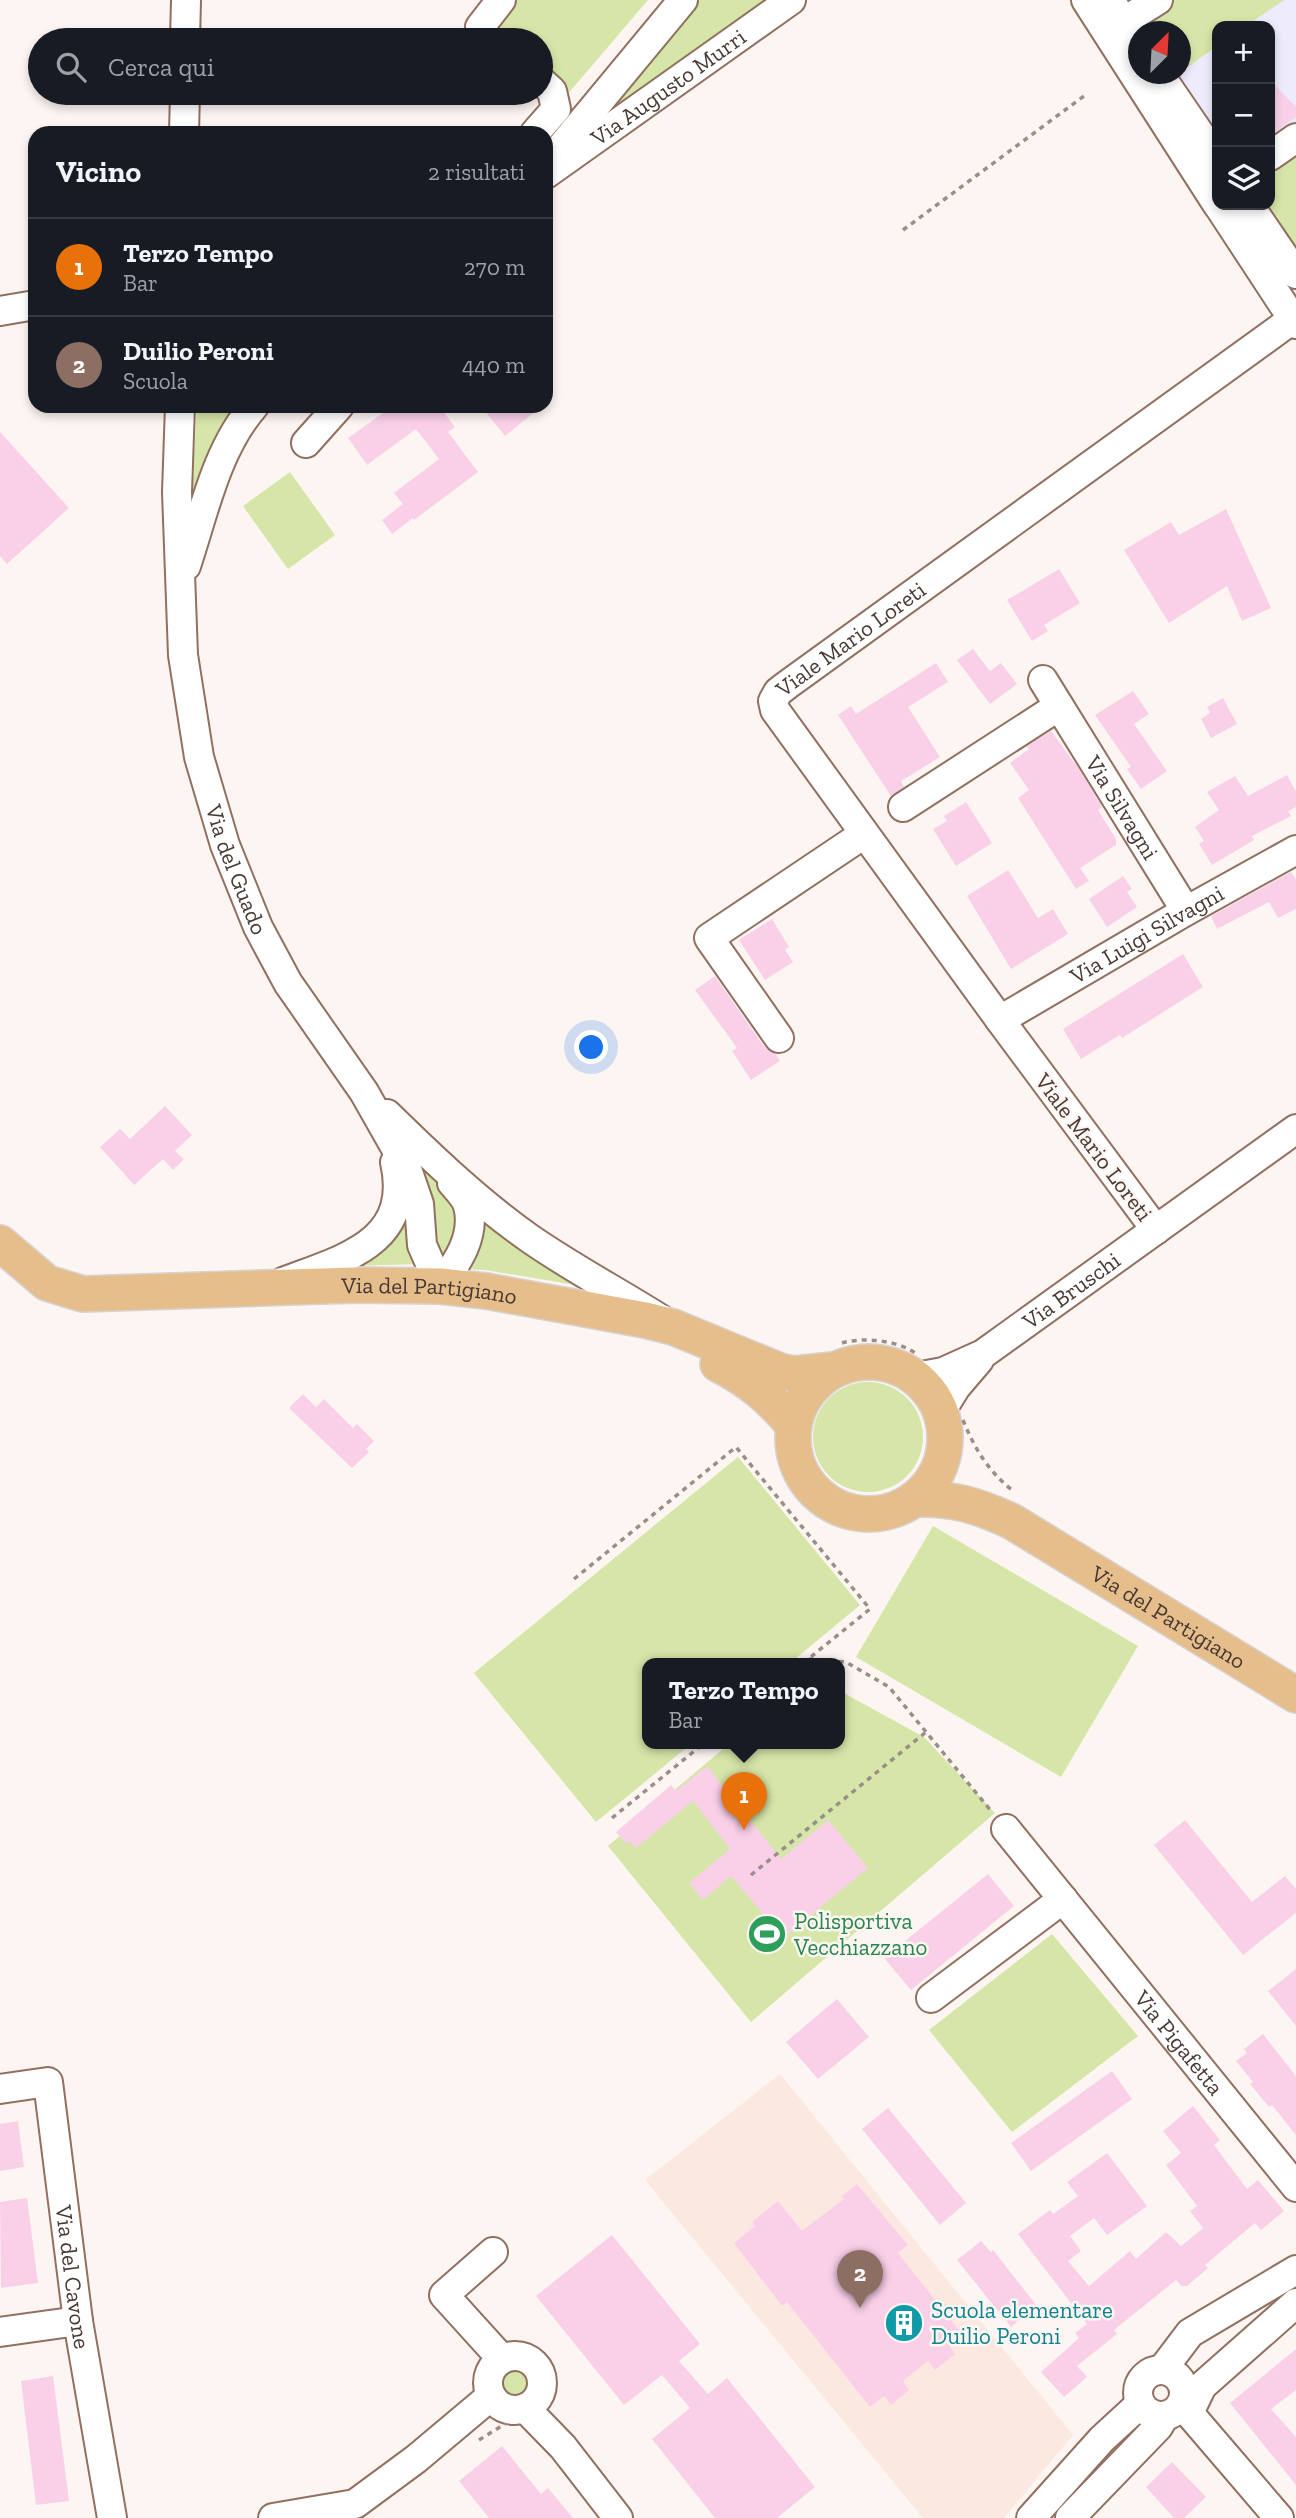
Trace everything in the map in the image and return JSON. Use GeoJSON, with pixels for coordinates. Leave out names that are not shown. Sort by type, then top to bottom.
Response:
{"type":"FeatureCollection","features":[{"type":"Feature","properties":{"kind":"main road","name":"Via del Partigiano"},"geometry":{"type":"LineString","coordinates":[[0,1243],[47,1283],[83,1294],[352,1284],[440,1286],[586,1308],[673,1327],[780,1371],[802,1374],[837,1357]]}},
{"type":"Feature","properties":{"kind":"main road","name":"Via del Partigiano"},"geometry":{"type":"LineString","coordinates":[[586,1308],[668,1339],[744,1378],[766,1394],[793,1425]]}},
{"type":"Feature","properties":{"kind":"main road"},"geometry":{"type":"LineString","coordinates":[[837,1357],[854,1363],[876,1361],[897,1366],[939,1387],[946,1431],[944,1452],[934,1478],[915,1499],[895,1509],[873,1514],[850,1512],[830,1503],[812,1489],[799,1470],[793,1448],[793,1425],[801,1403],[837,1357]]}},
{"type":"Feature","properties":{"kind":"main road","name":"Via del Partigiano"},"geometry":{"type":"LineString","coordinates":[[944,1452],[964,1477],[1040,1537]]}},
{"type":"Feature","properties":{"kind":"main road","name":"Via del Partigiano"},"geometry":{"type":"LineString","coordinates":[[915,1499],[961,1501],[993,1513],[1040,1537],[1296,1695]]}},
{"type":"Feature","properties":{"kind":"street"},"geometry":{"type":"LineString","coordinates":[[186,0],[186,28]]}},
{"type":"Feature","properties":{"kind":"street"},"geometry":{"type":"LineString","coordinates":[[480,28],[501,0]]}},
{"type":"Feature","properties":{"kind":"street"},"geometry":{"type":"LineString","coordinates":[[553,158],[683,0]]}},
{"type":"Feature","properties":{"kind":"street","name":"Via Augusto Murri"},"geometry":{"type":"LineString","coordinates":[[553,169],[791,0]]}},
{"type":"Feature","properties":{"kind":"street"},"geometry":{"type":"LineString","coordinates":[[1086,0],[1212,194]]}},
{"type":"Feature","properties":{"kind":"street"},"geometry":{"type":"LineString","coordinates":[[1124,22],[1158,0]]}},
{"type":"Feature","properties":{"kind":"street"},"geometry":{"type":"LineString","coordinates":[[1166,84],[1212,152]]}},
{"type":"Feature","properties":{"kind":"street"},"geometry":{"type":"LineString","coordinates":[[541,126],[556,109],[553,96]]}},
{"type":"Feature","properties":{"kind":"street"},"geometry":{"type":"LineString","coordinates":[[184,126],[185,105]]}},
{"type":"Feature","properties":{"kind":"street"},"geometry":{"type":"LineString","coordinates":[[1275,153],[1296,138]]}},
{"type":"Feature","properties":{"kind":"street"},"geometry":{"type":"LineString","coordinates":[[1225,210],[1290,277]]}},
{"type":"Feature","properties":{"kind":"street"},"geometry":{"type":"LineString","coordinates":[[1252,210],[1290,277],[1294,321]]}},
{"type":"Feature","properties":{"kind":"street"},"geometry":{"type":"LineString","coordinates":[[0,311],[28,306]]}},
{"type":"Feature","properties":{"kind":"street","name":"Viale Mario Loreti"},"geometry":{"type":"LineString","coordinates":[[1156,1230],[864,834],[773,705],[775,696],[787,685],[1294,321]]}},
{"type":"Feature","properties":{"kind":"street","name":"Via del Guado"},"geometry":{"type":"LineString","coordinates":[[180,413],[177,492],[183,655],[199,757],[225,845],[258,927],[288,983],[364,1092],[406,1166],[419,1204],[422,1245],[440,1286]]}},
{"type":"Feature","properties":{"kind":"street"},"geometry":{"type":"LineString","coordinates":[[180,582],[219,466],[241,420],[248,413]]}},
{"type":"Feature","properties":{"kind":"street"},"geometry":{"type":"LineString","coordinates":[[306,443],[333,413]]}},
{"type":"Feature","properties":{"kind":"street","name":"Via Silvagni"},"geometry":{"type":"LineString","coordinates":[[1043,680],[1186,911]]}},
{"type":"Feature","properties":{"kind":"street"},"geometry":{"type":"LineString","coordinates":[[903,807],[1059,706]]}},
{"type":"Feature","properties":{"kind":"street"},"geometry":{"type":"LineString","coordinates":[[779,1038],[709,938],[864,834]]}},
{"type":"Feature","properties":{"kind":"street","name":"Via Luigi Silvagni"},"geometry":{"type":"LineString","coordinates":[[1000,1020],[1296,850]]}},
{"type":"Feature","properties":{"kind":"street"},"geometry":{"type":"LineString","coordinates":[[364,1092],[494,1212],[568,1264],[673,1327]]}},
{"type":"Feature","properties":{"kind":"street","name":"Via Bruschi"},"geometry":{"type":"LineString","coordinates":[[939,1387],[1296,1129]]}},
{"type":"Feature","properties":{"kind":"street"},"geometry":{"type":"LineString","coordinates":[[272,1287],[356,1253],[379,1237],[393,1219],[398,1198],[397,1171],[389,1136]]}},
{"type":"Feature","properties":{"kind":"street"},"geometry":{"type":"LineString","coordinates":[[438,1163],[468,1205],[469,1234],[459,1260],[440,1286]]}},
{"type":"Feature","properties":{"kind":"street","name":"Via Pigafetta"},"geometry":{"type":"LineString","coordinates":[[1006,1829],[1296,2187]]}},
{"type":"Feature","properties":{"kind":"street"},"geometry":{"type":"LineString","coordinates":[[931,1998],[1063,1899]]}},
{"type":"Feature","properties":{"kind":"street","name":"Via del Cavone"},"geometry":{"type":"LineString","coordinates":[[0,2089],[48,2082],[78,2321],[112,2518]]}},
{"type":"Feature","properties":{"kind":"street"},"geometry":{"type":"LineString","coordinates":[[493,2252],[444,2295],[502,2359]]}},
{"type":"Feature","properties":{"kind":"street"},"geometry":{"type":"LineString","coordinates":[[1070,2518],[1158,2427],[1169,2397],[1227,2310],[1296,2270]]}},
{"type":"Feature","properties":{"kind":"street"},"geometry":{"type":"LineString","coordinates":[[1031,2518],[1102,2439],[1169,2397],[1202,2386],[1296,2303]]}},
{"type":"Feature","properties":{"kind":"street"},"geometry":{"type":"LineString","coordinates":[[0,2332],[78,2321]]}},
{"type":"Feature","properties":{"kind":"street"},"geometry":{"type":"LineString","coordinates":[[522,2417],[541,2389],[539,2371],[527,2359],[519,2356],[502,2359],[490,2371],[488,2379],[491,2396],[562,2447],[618,2518]]}},
{"type":"Feature","properties":{"kind":"street"},"geometry":{"type":"LineString","coordinates":[[274,2518],[355,2504],[416,2459],[491,2396]]}},
{"type":"Feature","properties":{"kind":"street"},"geometry":{"type":"LineString","coordinates":[[1169,2397],[1279,2518]]}},
{"type":"Feature","properties":{"kind":"path"},"geometry":{"type":"LineString","coordinates":[[903,230],[1084,96]]}},
{"type":"Feature","properties":{"kind":"path"},"geometry":{"type":"LineString","coordinates":[[837,1357],[853,1340],[903,1344],[959,1410],[970,1437],[995,1476],[1014,1492]]}},
{"type":"Feature","properties":{"kind":"path"},"geometry":{"type":"LineString","coordinates":[[573,1579],[736,1447],[870,1609],[808,1658]]}},
{"type":"Feature","properties":{"kind":"path"},"geometry":{"type":"LineString","coordinates":[[845,1662],[889,1686],[1006,1829]]}},
{"type":"Feature","properties":{"kind":"path"},"geometry":{"type":"LineString","coordinates":[[751,1875],[926,1732]]}},
{"type":"Feature","properties":{"kind":"path"},"geometry":{"type":"LineString","coordinates":[[612,1818],[697,1749]]}},
{"type":"Feature","properties":{"kind":"path"},"geometry":{"type":"LineString","coordinates":[[478,2440],[509,2421],[522,2417]]}},
{"type":"Feature","properties":{"kind":"shaded area"},"geometry":{"type":"Polygon","coordinates":[[[1103,0],[1296,0],[1296,296],[1240,210],[1275,210],[1275,21],[1212,21],[1212,167],[1158,84],[1191,84],[1191,21],[1154,21],[1103,0]]]}},
{"type":"Feature","properties":{"kind":"shaded area"},"geometry":{"type":"Polygon","coordinates":[[[780,2074],[1073,2435],[1004,2518],[923,2518],[645,2180],[780,2074]]]}},
{"type":"Feature","properties":{"kind":"green space"},"geometry":{"type":"Polygon","coordinates":[[[512,0],[648,0],[566,96],[553,85],[553,28],[489,28],[512,0]]]}},
{"type":"Feature","properties":{"kind":"green space"},"geometry":{"type":"Polygon","coordinates":[[[694,0],[769,0],[588,131],[694,0]]]}},
{"type":"Feature","properties":{"kind":"green space"},"geometry":{"type":"Polygon","coordinates":[[[1103,0],[1284,0],[1253,21],[1212,21],[1212,50],[1191,65],[1191,21],[1128,23],[1103,0]]]}},
{"type":"Feature","properties":{"kind":"green space"},"geometry":{"type":"Polygon","coordinates":[[[1296,153],[1296,270],[1249,210],[1275,210],[1275,167],[1296,153]]]}},
{"type":"Feature","properties":{"kind":"green space"},"geometry":{"type":"Polygon","coordinates":[[[197,413],[238,413],[191,508],[197,413]]]}},
{"type":"Feature","properties":{"kind":"green space"},"geometry":{"type":"Polygon","coordinates":[[[290,472],[335,535],[288,569],[243,506],[290,472]]]}},
{"type":"Feature","properties":{"kind":"green space"},"geometry":{"type":"Polygon","coordinates":[[[405,1143],[455,1193],[461,1237],[444,1266],[422,1188],[405,1143]]]}},
{"type":"Feature","properties":{"kind":"green space"},"geometry":{"type":"Polygon","coordinates":[[[408,1194],[423,1264],[348,1266],[408,1194]]]}},
{"type":"Feature","properties":{"kind":"green space"},"geometry":{"type":"Polygon","coordinates":[[[474,1203],[593,1288],[464,1269],[474,1203]]]}},
{"type":"Feature","properties":{"kind":"green space"},"geometry":{"type":"Polygon","coordinates":[[[868,1382],[889,1386],[907,1398],[919,1416],[923,1437],[919,1458],[907,1476],[889,1488],[868,1492],[847,1488],[829,1476],[817,1458],[813,1437],[817,1416],[829,1398],[847,1386],[868,1382]]]}},
{"type":"Feature","properties":{"kind":"green space"},"geometry":{"type":"Polygon","coordinates":[[[738,1457],[860,1605],[796,1658],[642,1658],[642,1749],[685,1749],[596,1822],[474,1673],[738,1457]]]}},
{"type":"Feature","properties":{"kind":"green space"},"geometry":{"type":"Polygon","coordinates":[[[933,1526],[1138,1646],[1061,1777],[856,1657],[933,1526]]]}},
{"type":"Feature","properties":{"kind":"green space","name":"Polisportiva Vecchiazzano"},"geometry":{"type":"Polygon","coordinates":[[[845,1694],[924,1737],[995,1813],[751,2022],[608,1846],[723,1749],[845,1749],[845,1694]]]}},
{"type":"Feature","properties":{"kind":"green space"},"geometry":{"type":"Polygon","coordinates":[[[1052,1934],[1138,2036],[1012,2132],[929,2030],[1052,1934]]]}},
{"type":"Feature","properties":{"kind":"green space"},"geometry":{"type":"Polygon","coordinates":[[[515,2365],[528,2370],[533,2383],[528,2396],[515,2401],[502,2396],[497,2383],[502,2370],[515,2365]]]}},
{"type":"Feature","properties":{"kind":"building"},"geometry":{"type":"Polygon","coordinates":[[[1275,85],[1296,107],[1296,117],[1275,132],[1275,85]]]}},
{"type":"Feature","properties":{"kind":"building"},"geometry":{"type":"Polygon","coordinates":[[[383,413],[444,413],[455,427],[448,432],[478,472],[392,534],[382,520],[403,504],[394,493],[439,459],[416,429],[367,465],[348,438],[383,413]]]}},
{"type":"Feature","properties":{"kind":"building"},"geometry":{"type":"Polygon","coordinates":[[[487,413],[533,413],[505,436],[487,413]]]}},
{"type":"Feature","properties":{"kind":"building"},"geometry":{"type":"Polygon","coordinates":[[[0,432],[69,508],[7,564],[0,556],[0,432]]]}},
{"type":"Feature","properties":{"kind":"building"},"geometry":{"type":"Polygon","coordinates":[[[1226,509],[1271,608],[1242,621],[1227,586],[1169,623],[1124,550],[1171,522],[1179,535],[1226,509]]]}},
{"type":"Feature","properties":{"kind":"building"},"geometry":{"type":"Polygon","coordinates":[[[1059,569],[1080,603],[1044,625],[1048,631],[1032,641],[1007,600],[1059,569]]]}},
{"type":"Feature","properties":{"kind":"building"},"geometry":{"type":"Polygon","coordinates":[[[973,649],[990,671],[1001,663],[1017,684],[990,704],[957,660],[973,649]]]}},
{"type":"Feature","properties":{"kind":"building"},"geometry":{"type":"Polygon","coordinates":[[[936,663],[948,682],[908,707],[940,757],[901,781],[904,787],[891,796],[838,715],[851,706],[856,714],[936,663]]]}},
{"type":"Feature","properties":{"kind":"building"},"geometry":{"type":"Polygon","coordinates":[[[1133,691],[1149,714],[1134,724],[1167,771],[1141,789],[1127,769],[1131,767],[1095,715],[1133,691]]]}},
{"type":"Feature","properties":{"kind":"building"},"geometry":{"type":"Polygon","coordinates":[[[1223,698],[1237,724],[1211,738],[1201,719],[1210,713],[1207,707],[1223,698]]]}},
{"type":"Feature","properties":{"kind":"building"},"geometry":{"type":"Polygon","coordinates":[[[1051,731],[1102,807],[1098,810],[1116,839],[1116,845],[1080,868],[1089,881],[1076,889],[1018,798],[1029,790],[1010,763],[1029,749],[1027,746],[1051,731]]]}},
{"type":"Feature","properties":{"kind":"building"},"geometry":{"type":"Polygon","coordinates":[[[1287,775],[1296,792],[1296,807],[1288,811],[1291,816],[1252,836],[1254,840],[1212,865],[1199,844],[1204,841],[1195,827],[1219,810],[1207,792],[1235,776],[1248,796],[1287,775]]]}},
{"type":"Feature","properties":{"kind":"building"},"geometry":{"type":"Polygon","coordinates":[[[966,802],[992,843],[956,866],[933,829],[947,821],[944,816],[966,802]]]}},
{"type":"Feature","properties":{"kind":"building"},"geometry":{"type":"Polygon","coordinates":[[[1008,870],[1038,918],[1053,909],[1068,934],[1011,969],[967,896],[1008,870]]]}},
{"type":"Feature","properties":{"kind":"building"},"geometry":{"type":"Polygon","coordinates":[[[1291,872],[1296,880],[1296,909],[1278,918],[1269,902],[1217,929],[1211,916],[1291,872]]]}},
{"type":"Feature","properties":{"kind":"building"},"geometry":{"type":"Polygon","coordinates":[[[1123,876],[1132,889],[1127,892],[1137,907],[1107,927],[1089,899],[1123,876]]]}},
{"type":"Feature","properties":{"kind":"building"},"geometry":{"type":"Polygon","coordinates":[[[772,919],[789,947],[785,950],[793,962],[765,980],[739,940],[772,919]]]}},
{"type":"Feature","properties":{"kind":"building"},"geometry":{"type":"Polygon","coordinates":[[[1183,954],[1203,987],[1122,1038],[1120,1035],[1081,1059],[1063,1029],[1183,954]]]}},
{"type":"Feature","properties":{"kind":"building"},"geometry":{"type":"Polygon","coordinates":[[[715,976],[765,1048],[776,1054],[780,1061],[751,1080],[732,1051],[737,1048],[695,990],[715,976]]]}},
{"type":"Feature","properties":{"kind":"building"},"geometry":{"type":"Polygon","coordinates":[[[165,1106],[192,1135],[175,1151],[184,1159],[173,1170],[163,1159],[134,1185],[100,1147],[120,1129],[130,1139],[165,1106]]]}},
{"type":"Feature","properties":{"kind":"building"},"geometry":{"type":"Polygon","coordinates":[[[303,1394],[316,1407],[324,1399],[353,1428],[357,1424],[374,1441],[366,1449],[369,1452],[352,1468],[289,1408],[303,1394]]]}},
{"type":"Feature","properties":{"kind":"building"},"geometry":{"type":"Polygon","coordinates":[[[707,1766],[781,1859],[828,1820],[868,1868],[783,1938],[731,1876],[703,1900],[689,1883],[730,1849],[693,1801],[636,1848],[630,1841],[626,1844],[616,1832],[671,1785],[676,1791],[707,1766]]]}},
{"type":"Feature","properties":{"kind":"building"},"geometry":{"type":"Polygon","coordinates":[[[1185,1820],[1252,1902],[1285,1876],[1296,1889],[1296,1913],[1243,1955],[1154,1845],[1185,1820]]]}},
{"type":"Feature","properties":{"kind":"building"},"geometry":{"type":"Polygon","coordinates":[[[988,1874],[1014,1906],[911,1990],[884,1958],[988,1874]]]}},
{"type":"Feature","properties":{"kind":"building"},"geometry":{"type":"Polygon","coordinates":[[[1296,1969],[1296,2026],[1268,1991],[1296,1969]]]}},
{"type":"Feature","properties":{"kind":"building"},"geometry":{"type":"Polygon","coordinates":[[[837,1999],[869,2037],[818,2079],[786,2042],[837,1999]]]}},
{"type":"Feature","properties":{"kind":"building"},"geometry":{"type":"Polygon","coordinates":[[[1263,2034],[1296,2076],[1296,2135],[1272,2105],[1269,2107],[1250,2084],[1253,2082],[1236,2061],[1247,2053],[1244,2049],[1263,2034]]]}},
{"type":"Feature","properties":{"kind":"building"},"geometry":{"type":"Polygon","coordinates":[[[1112,2071],[1132,2099],[1031,2171],[1011,2143],[1112,2071]]]}},
{"type":"Feature","properties":{"kind":"building"},"geometry":{"type":"Polygon","coordinates":[[[1193,2106],[1220,2140],[1214,2145],[1247,2189],[1258,2180],[1284,2211],[1261,2230],[1255,2223],[1205,2265],[1208,2268],[1187,2286],[1181,2286],[1176,2280],[1114,2330],[1117,2334],[1077,2366],[1087,2377],[1064,2397],[1041,2372],[1079,2338],[1075,2333],[1087,2324],[1018,2234],[1050,2210],[1053,2214],[1078,2196],[1067,2182],[1107,2153],[1147,2206],[1107,2235],[1094,2218],[1070,2236],[1081,2251],[1068,2261],[1089,2286],[1130,2251],[1136,2259],[1166,2232],[1181,2246],[1203,2228],[1190,2211],[1197,2206],[1166,2165],[1181,2153],[1163,2131],[1193,2106]]]}},
{"type":"Feature","properties":{"kind":"building"},"geometry":{"type":"Polygon","coordinates":[[[888,2108],[966,2203],[940,2225],[862,2129],[888,2108]]]}},
{"type":"Feature","properties":{"kind":"building"},"geometry":{"type":"Polygon","coordinates":[[[18,2121],[24,2167],[0,2171],[0,2124],[18,2121]]]}},
{"type":"Feature","properties":{"kind":"building"},"geometry":{"type":"Polygon","coordinates":[[[857,2184],[908,2245],[898,2253],[962,2334],[949,2345],[955,2354],[935,2370],[928,2361],[903,2381],[909,2390],[891,2405],[884,2396],[870,2407],[787,2302],[782,2306],[734,2243],[755,2226],[752,2222],[778,2201],[802,2231],[844,2199],[842,2196],[857,2184]]]}},
{"type":"Feature","properties":{"kind":"building"},"geometry":{"type":"Polygon","coordinates":[[[27,2198],[38,2283],[1,2288],[0,2202],[27,2198]]]}},
{"type":"Feature","properties":{"kind":"building"},"geometry":{"type":"Polygon","coordinates":[[[612,2235],[700,2344],[679,2361],[708,2394],[727,2378],[815,2487],[777,2518],[715,2518],[652,2439],[690,2408],[662,2375],[624,2405],[536,2296],[612,2235]]]}},
{"type":"Feature","properties":{"kind":"building"},"geometry":{"type":"Polygon","coordinates":[[[981,2241],[991,2252],[993,2250],[1037,2306],[1011,2327],[957,2260],[981,2241]]]}},
{"type":"Feature","properties":{"kind":"building"},"geometry":{"type":"Polygon","coordinates":[[[1296,2349],[1296,2390],[1271,2409],[1296,2437],[1296,2485],[1230,2403],[1296,2349]]]}},
{"type":"Feature","properties":{"kind":"building"},"geometry":{"type":"Polygon","coordinates":[[[53,2376],[69,2501],[36,2505],[21,2381],[53,2376]]]}},
{"type":"Feature","properties":{"kind":"building"},"geometry":{"type":"Polygon","coordinates":[[[502,2446],[541,2494],[548,2488],[573,2518],[489,2518],[459,2481],[502,2446]]]}},
{"type":"Feature","properties":{"kind":"building"},"geometry":{"type":"Polygon","coordinates":[[[1172,2462],[1206,2497],[1184,2518],[1174,2518],[1146,2487],[1172,2462]]]}},
{"type":"Feature","properties":{"kind":"place","name":"Terzo Tempo"},"geometry":{"type":"Point","coordinates":[744,1830]}},
{"type":"Feature","properties":{"kind":"place","name":"Polisportiva Vecchiazzano"},"geometry":{"type":"Point","coordinates":[767,1934]}},
{"type":"Feature","properties":{"kind":"place","name":"Duilio Peroni"},"geometry":{"type":"Point","coordinates":[860,2308]}},
{"type":"Feature","properties":{"kind":"place","name":"Scuola elementare Duilio Peroni"},"geometry":{"type":"Point","coordinates":[904,2323]}}]}
